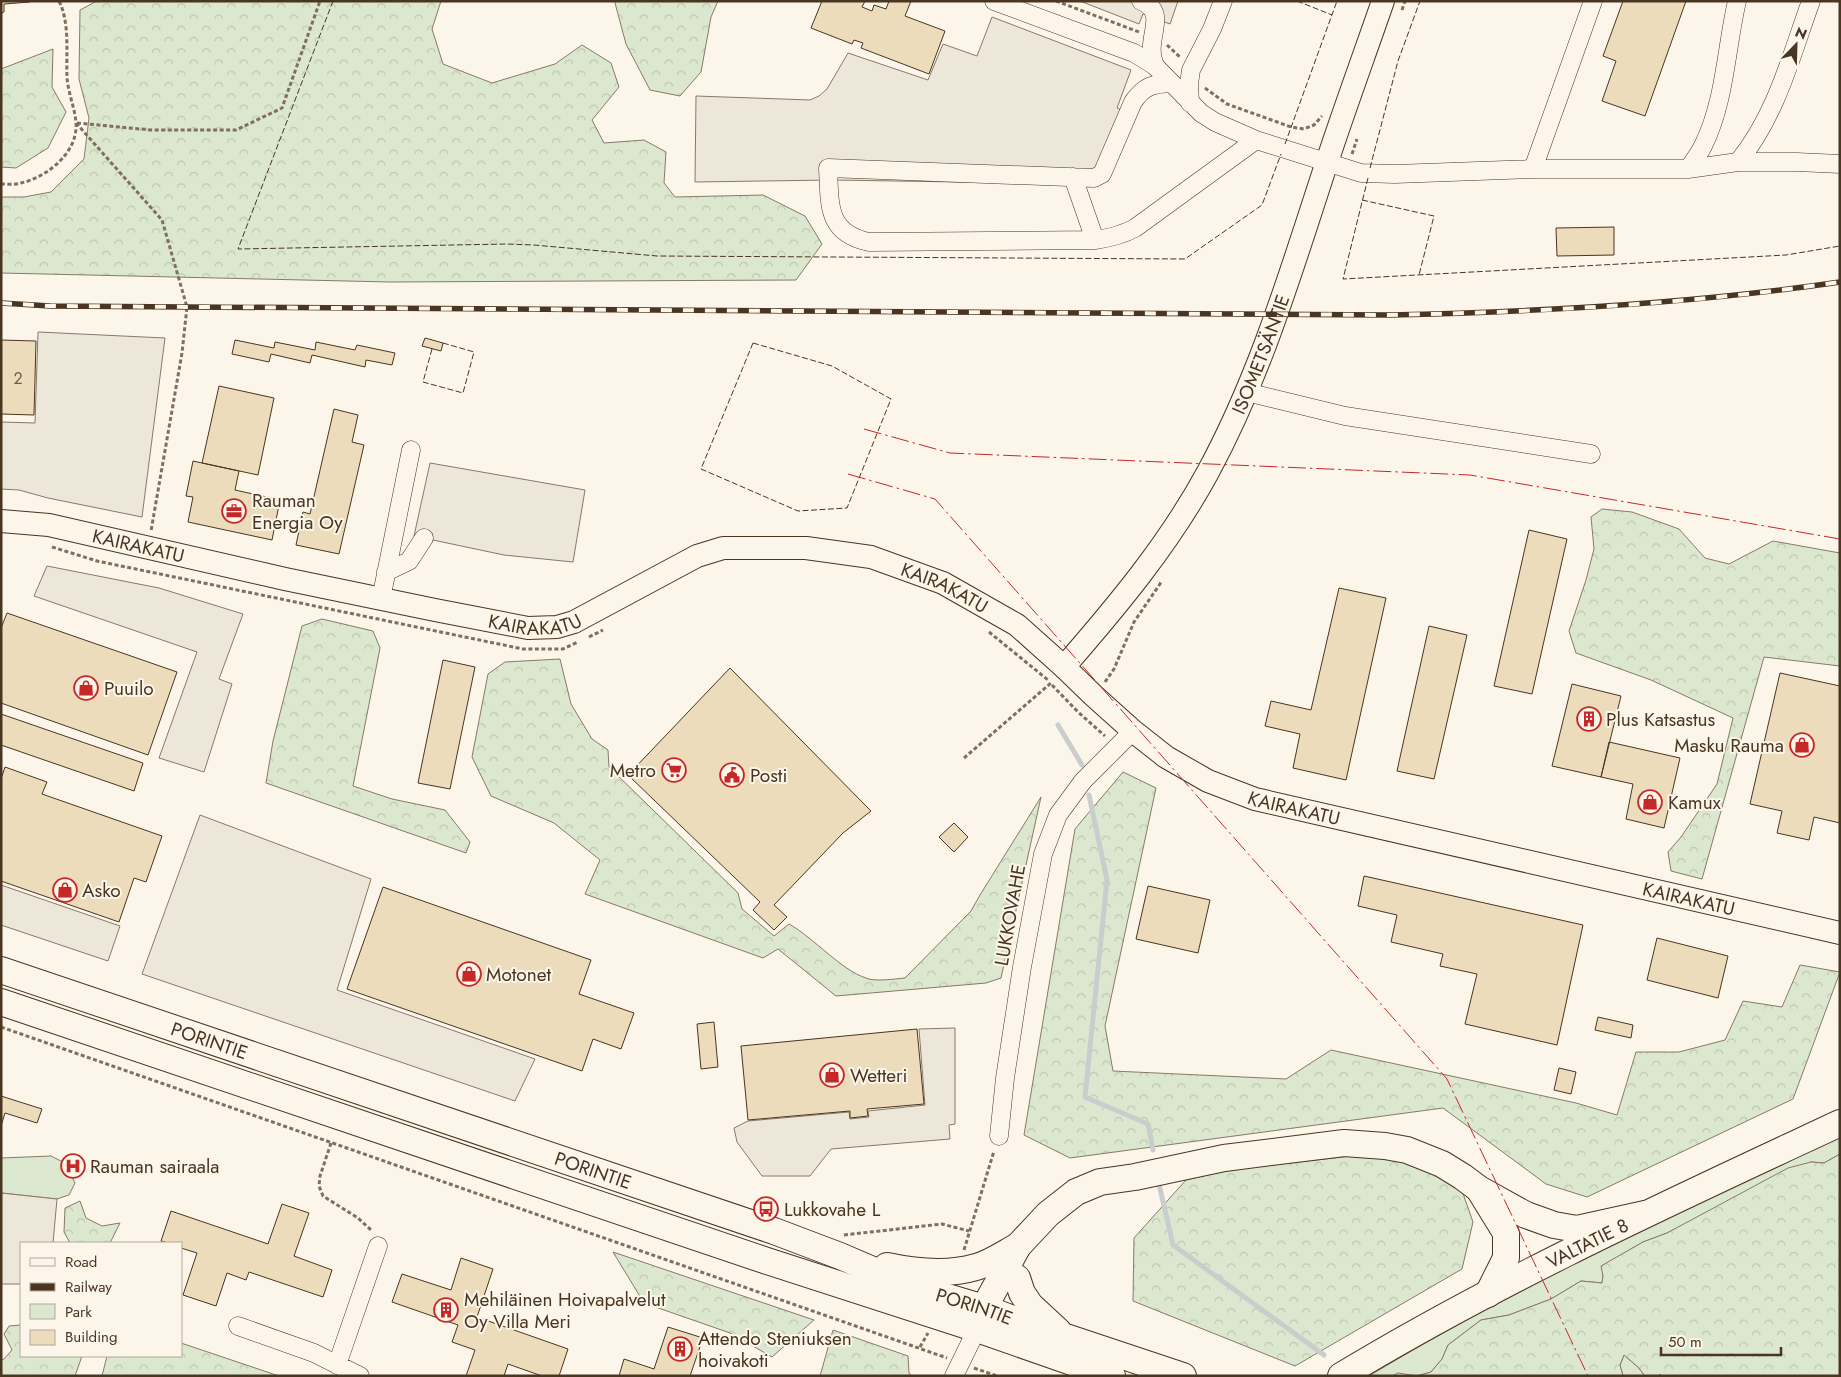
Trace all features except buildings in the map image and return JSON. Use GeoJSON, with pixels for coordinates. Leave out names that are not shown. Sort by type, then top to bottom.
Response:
{"type":"FeatureCollection","features":[{"type":"Feature","properties":{"kind":"highway","name":"PORINTIE"},"geometry":{"type":"LineString","coordinates":[[1,970],[764,1228],[838,1244],[910,1286],[986,1316],[1112,1376]]}},
{"type":"Feature","properties":{"kind":"highway","name":"PORINTIE"},"geometry":{"type":"LineString","coordinates":[[1,1002],[938,1317],[986,1316],[1066,1338],[1183,1376]]}},
{"type":"Feature","properties":{"kind":"highway","name":"VALTATIE 8"},"geometry":{"type":"LineString","coordinates":[[1340,1376],[1488,1294],[1645,1214],[1840,1123]]}},
{"type":"Feature","properties":{"kind":"highway"},"geometry":{"type":"LineString","coordinates":[[986,1316],[1018,1246],[1048,1214],[1076,1192],[1100,1182],[1135,1177],[1224,1158],[1344,1143],[1366,1143],[1407,1150],[1422,1155],[1526,1215],[1554,1225],[1577,1229],[1645,1214]]}},
{"type":"Feature","properties":{"kind":"highway"},"geometry":{"type":"LineString","coordinates":[[986,1316],[1017,1278],[1033,1254],[1070,1214],[1135,1177]]}},
{"type":"Feature","properties":{"kind":"highway"},"geometry":{"type":"LineString","coordinates":[[1479,1189],[1506,1233],[1506,1258],[1488,1294]]}},
{"type":"Feature","properties":{"kind":"highway"},"geometry":{"type":"LineString","coordinates":[[838,1244],[906,1270],[959,1270],[977,1267],[1018,1246]]}},
{"type":"Feature","properties":{"kind":"highway"},"geometry":{"type":"LineString","coordinates":[[1017,1278],[1022,1293],[1030,1305],[1066,1338]]}},
{"type":"Feature","properties":{"kind":"main road","name":"ISOMETSÄNTIE"},"geometry":{"type":"LineString","coordinates":[[1058,675],[1111,613],[1146,568],[1170,534],[1208,472],[1246,392],[1278,314],[1326,163],[1383,1]]}},
{"type":"Feature","properties":{"kind":"main road","name":"KAIRAKATU"},"geometry":{"type":"LineString","coordinates":[[1,521],[49,525],[148,546],[285,579],[528,628],[557,627],[574,622],[697,556],[723,548],[806,548],[871,557],[943,584],[1018,624],[1058,675],[1094,696],[1166,757],[1208,781],[1255,799],[1840,933]]}},
{"type":"Feature","properties":{"kind":"street"},"geometry":{"type":"LineString","coordinates":[[994,1],[1134,53],[1156,66],[1190,103],[1215,122],[1256,140],[1326,163],[1369,174],[1533,169],[1688,169],[1738,162],[1840,164]]}},
{"type":"Feature","properties":{"kind":"street"},"geometry":{"type":"LineString","coordinates":[[1141,1],[1152,8],[1156,16],[1151,47],[1156,66]]}},
{"type":"Feature","properties":{"kind":"street"},"geometry":{"type":"LineString","coordinates":[[1190,103],[1189,84],[1191,70],[1212,29],[1223,1]]}},
{"type":"Feature","properties":{"kind":"street"},"geometry":{"type":"LineString","coordinates":[[1533,169],[1593,1]]}},
{"type":"Feature","properties":{"kind":"street"},"geometry":{"type":"LineString","coordinates":[[1688,169],[1703,147],[1714,115],[1737,1]]}},
{"type":"Feature","properties":{"kind":"street"},"geometry":{"type":"LineString","coordinates":[[1738,162],[1753,144],[1772,109],[1812,1]]}},
{"type":"Feature","properties":{"kind":"street"},"geometry":{"type":"LineString","coordinates":[[1171,83],[1158,84],[1140,91],[1133,102],[1102,174],[1094,178],[828,168],[830,207],[834,221],[844,232],[856,240],[869,242],[1095,240],[1122,235],[1135,228],[1256,140]]}},
{"type":"Feature","properties":{"kind":"street"},"geometry":{"type":"LineString","coordinates":[[1073,177],[1095,240]]}},
{"type":"Feature","properties":{"kind":"street"},"geometry":{"type":"LineString","coordinates":[[1246,392],[1345,416],[1591,454]]}},
{"type":"Feature","properties":{"kind":"street"},"geometry":{"type":"LineString","coordinates":[[381,599],[411,450]]}},
{"type":"Feature","properties":{"kind":"street"},"geometry":{"type":"LineString","coordinates":[[386,572],[409,561],[424,538]]}},
{"type":"Feature","properties":{"kind":"street","name":"LUKKOVAHE"},"geometry":{"type":"LineString","coordinates":[[999,1136],[1005,1078],[1043,854],[1058,815],[1084,782],[1133,731]]}},
{"type":"Feature","properties":{"kind":"street"},"geometry":{"type":"LineString","coordinates":[[337,1365],[378,1246]]}},
{"type":"Feature","properties":{"kind":"street"},"geometry":{"type":"LineString","coordinates":[[957,1369],[986,1316]]}},
{"type":"Feature","properties":{"kind":"street"},"geometry":{"type":"LineString","coordinates":[[238,1326],[314,1353],[360,1376]]}},
{"type":"Feature","properties":{"kind":"path"},"geometry":{"type":"LineString","coordinates":[[1,184],[20,184],[44,175],[65,156],[74,141],[76,123],[68,80],[64,12],[60,1]]}},
{"type":"Feature","properties":{"kind":"path"},"geometry":{"type":"LineString","coordinates":[[76,123],[150,130],[236,130],[274,112],[282,108],[320,1]]}},
{"type":"Feature","properties":{"kind":"path"},"geometry":{"type":"LineString","coordinates":[[76,123],[162,220],[187,306],[182,353],[148,546]]}},
{"type":"Feature","properties":{"kind":"path"},"geometry":{"type":"LineString","coordinates":[[50,546],[97,561],[523,650],[563,649],[604,629]]}},
{"type":"Feature","properties":{"kind":"path"},"geometry":{"type":"LineString","coordinates":[[988,632],[1058,675],[1078,712],[1117,747]]}},
{"type":"Feature","properties":{"kind":"path"},"geometry":{"type":"LineString","coordinates":[[964,758],[1058,675]]}},
{"type":"Feature","properties":{"kind":"path"},"geometry":{"type":"LineString","coordinates":[[1,1027],[920,1347],[957,1369],[997,1376]]}},
{"type":"Feature","properties":{"kind":"path"},"geometry":{"type":"LineString","coordinates":[[959,1270],[969,1231],[999,1136]]}},
{"type":"Feature","properties":{"kind":"path"},"geometry":{"type":"LineString","coordinates":[[332,1143],[320,1176],[319,1186],[321,1191],[324,1196],[358,1218],[372,1230],[378,1246]]}},
{"type":"Feature","properties":{"kind":"path"},"geometry":{"type":"LineString","coordinates":[[838,1244],[844,1235],[942,1224],[969,1231]]}},
{"type":"Feature","properties":{"kind":"path"},"geometry":{"type":"LineString","coordinates":[[920,1347],[938,1317]]}},
{"type":"Feature","properties":{"kind":"green space"},"geometry":{"type":"Polygon","coordinates":[[[97,1],[441,1],[432,29],[443,64],[492,83],[555,64],[582,45],[611,63],[619,87],[592,120],[604,143],[644,140],[666,152],[664,183],[675,197],[763,195],[805,216],[822,244],[796,280],[390,282],[1,273],[1,197],[24,197],[51,192],[84,159],[89,118],[79,79],[80,10],[97,1]]]}},
{"type":"Feature","properties":{"kind":"green space"},"geometry":{"type":"Polygon","coordinates":[[[616,1],[718,1],[711,17],[701,72],[680,96],[650,90],[626,44],[616,1]]]}},
{"type":"Feature","properties":{"kind":"green space"},"geometry":{"type":"Polygon","coordinates":[[[53,49],[52,87],[66,112],[48,148],[16,168],[1,167],[1,69],[53,49]]]}},
{"type":"Feature","properties":{"kind":"green space"},"geometry":{"type":"Polygon","coordinates":[[[1602,509],[1632,512],[1679,529],[1705,558],[1729,564],[1773,541],[1840,553],[1840,666],[1764,657],[1702,879],[1671,871],[1668,852],[1681,837],[1717,784],[1733,718],[1651,680],[1576,653],[1569,631],[1594,549],[1591,517],[1602,509]]]}},
{"type":"Feature","properties":{"kind":"green space"},"geometry":{"type":"Polygon","coordinates":[[[322,619],[373,631],[380,648],[353,786],[392,799],[445,810],[470,842],[466,853],[266,783],[273,741],[302,626],[322,619]]]}},
{"type":"Feature","properties":{"kind":"green space"},"geometry":{"type":"Polygon","coordinates":[[[560,659],[571,704],[592,739],[608,750],[609,767],[738,893],[742,909],[774,936],[789,924],[847,968],[870,979],[905,978],[971,911],[1041,797],[1001,978],[986,983],[836,996],[778,949],[763,958],[585,894],[600,860],[554,823],[491,796],[472,757],[488,674],[505,662],[560,659]]]}},
{"type":"Feature","properties":{"kind":"green space"},"geometry":{"type":"Polygon","coordinates":[[[1123,772],[1156,788],[1105,1026],[1113,1071],[1286,1079],[1331,1050],[1576,1103],[1617,1115],[1636,1052],[1679,1052],[1725,1040],[1743,1001],[1782,1007],[1800,965],[1840,972],[1793,1099],[1587,1197],[1546,1184],[1443,1108],[1070,1158],[1024,1135],[1075,829],[1123,772]]]}},
{"type":"Feature","properties":{"kind":"green space"},"geometry":{"type":"Polygon","coordinates":[[[1840,1136],[1840,1154],[1824,1163],[1811,1162],[1667,1233],[1643,1242],[1602,1266],[1602,1283],[1581,1281],[1551,1299],[1509,1315],[1481,1320],[1448,1345],[1442,1359],[1431,1372],[1417,1376],[1398,1373],[1392,1376],[1369,1376],[1542,1279],[1660,1220],[1840,1136]]]}},
{"type":"Feature","properties":{"kind":"green space"},"geometry":{"type":"Polygon","coordinates":[[[1369,1154],[1405,1160],[1461,1188],[1473,1222],[1462,1269],[1295,1366],[1133,1301],[1134,1238],[1186,1180],[1227,1170],[1369,1154]]]}},
{"type":"Feature","properties":{"kind":"green space"},"geometry":{"type":"Polygon","coordinates":[[[1840,1154],[1840,1376],[1661,1376],[1660,1374],[1658,1376],[1645,1376],[1624,1355],[1620,1365],[1623,1376],[1417,1376],[1431,1372],[1442,1359],[1448,1345],[1481,1320],[1509,1315],[1551,1299],[1581,1281],[1602,1283],[1601,1266],[1643,1242],[1667,1233],[1788,1168],[1811,1162],[1824,1163],[1840,1154]]]}},
{"type":"Feature","properties":{"kind":"green space"},"geometry":{"type":"Polygon","coordinates":[[[51,1156],[65,1163],[75,1183],[69,1195],[57,1199],[1,1193],[1,1158],[51,1156]]]}},
{"type":"Feature","properties":{"kind":"green space"},"geometry":{"type":"Polygon","coordinates":[[[80,1201],[86,1218],[102,1226],[120,1223],[110,1242],[69,1242],[64,1232],[65,1208],[80,1201]]]}},
{"type":"Feature","properties":{"kind":"green space"},"geometry":{"type":"Polygon","coordinates":[[[613,1252],[814,1320],[772,1357],[730,1333],[644,1303],[613,1252]]]}},
{"type":"Feature","properties":{"kind":"green space"},"geometry":{"type":"Polygon","coordinates":[[[20,1325],[20,1357],[82,1357],[75,1376],[1,1376],[1,1360],[12,1350],[4,1334],[9,1326],[20,1325]]]}},
{"type":"Feature","properties":{"kind":"green space"},"geometry":{"type":"Polygon","coordinates":[[[833,1330],[908,1356],[909,1373],[912,1376],[820,1376],[833,1330]]]}},
{"type":"Feature","properties":{"kind":"green space"},"geometry":{"type":"Polygon","coordinates":[[[182,1343],[279,1376],[102,1376],[107,1357],[182,1357],[182,1343]]]}},
{"type":"Feature","properties":{"kind":"green space"},"geometry":{"type":"Polygon","coordinates":[[[1624,1355],[1645,1376],[1623,1376],[1620,1365],[1624,1355]]]}},
{"type":"Feature","properties":{"kind":"shaded area"},"geometry":{"type":"Polygon","coordinates":[[[1080,1],[1178,1],[1170,24],[1143,14],[1139,24],[1080,1]]]}},
{"type":"Feature","properties":{"kind":"shaded area"},"geometry":{"type":"Polygon","coordinates":[[[992,17],[1131,70],[1117,108],[1134,115],[1087,184],[832,180],[695,182],[696,96],[810,100],[819,96],[827,89],[848,53],[928,80],[943,44],[977,56],[992,17]]]}},
{"type":"Feature","properties":{"kind":"shaded area"},"geometry":{"type":"Polygon","coordinates":[[[38,332],[165,338],[142,517],[48,498],[19,490],[1,489],[1,422],[35,423],[38,332]]]}},
{"type":"Feature","properties":{"kind":"shaded area"},"geometry":{"type":"Polygon","coordinates":[[[430,463],[585,490],[573,562],[504,555],[414,536],[430,463]]]}},
{"type":"Feature","properties":{"kind":"shaded area"},"geometry":{"type":"Polygon","coordinates":[[[47,566],[159,588],[243,614],[219,679],[232,684],[204,772],[159,758],[197,652],[34,596],[47,566]]]}},
{"type":"Feature","properties":{"kind":"shaded area"},"geometry":{"type":"Polygon","coordinates":[[[200,815],[371,879],[337,990],[535,1059],[515,1101],[142,974],[200,815]]]}},
{"type":"Feature","properties":{"kind":"shaded area"},"geometry":{"type":"Polygon","coordinates":[[[1,885],[120,926],[108,961],[1,925],[1,885]]]}},
{"type":"Feature","properties":{"kind":"shaded area"},"geometry":{"type":"Polygon","coordinates":[[[955,1028],[955,1124],[949,1125],[950,1139],[831,1149],[810,1176],[762,1176],[737,1142],[734,1128],[748,1121],[849,1112],[850,1119],[869,1117],[868,1111],[925,1105],[919,1029],[955,1028]]]}},
{"type":"Feature","properties":{"kind":"shaded area"},"geometry":{"type":"Polygon","coordinates":[[[1,1193],[57,1199],[53,1242],[20,1242],[20,1284],[1,1284],[1,1193]]]}},
{"type":"Feature","properties":{"kind":"waterway"},"geometry":{"type":"LineString","coordinates":[[1058,725],[1082,765]]}},
{"type":"Feature","properties":{"kind":"waterway"},"geometry":{"type":"LineString","coordinates":[[1089,795],[1107,880],[1085,1097],[1148,1124],[1153,1150]]}},
{"type":"Feature","properties":{"kind":"waterway"},"geometry":{"type":"LineString","coordinates":[[1159,1184],[1173,1245],[1324,1355]]}},
{"type":"Feature","properties":{"kind":"railway"},"geometry":{"type":"LineString","coordinates":[[1,303],[50,306],[1389,315],[1615,306],[1784,290],[1840,282]]}},
{"type":"Feature","properties":{"kind":"fence"},"geometry":{"type":"LineString","coordinates":[[333,1],[238,249],[507,244],[657,256],[1185,259],[1262,205],[1281,154]]}},
{"type":"Feature","properties":{"kind":"fence"},"geometry":{"type":"LineString","coordinates":[[1297,1],[1332,15]]}},
{"type":"Feature","properties":{"kind":"fence"},"geometry":{"type":"LineString","coordinates":[[1285,144],[1337,1]]}},
{"type":"Feature","properties":{"kind":"fence"},"geometry":{"type":"LineString","coordinates":[[1370,168],[1398,61],[1420,1]]}},
{"type":"Feature","properties":{"kind":"fence"},"geometry":{"type":"LineString","coordinates":[[1368,178],[1343,279],[1786,255],[1840,246]]}},
{"type":"Feature","properties":{"kind":"fence"},"geometry":{"type":"LineString","coordinates":[[1362,200],[1434,216],[1419,275]]}},
{"type":"Feature","properties":{"kind":"fence"},"geometry":{"type":"LineString","coordinates":[[432,349],[423,382],[463,393],[474,352],[443,343]]}},
{"type":"Feature","properties":{"kind":"fence"},"geometry":{"type":"LineString","coordinates":[[753,343],[832,366],[891,399],[847,508],[798,511],[701,469],[753,343]]}},
{"type":"Feature","properties":{"kind":"power"},"geometry":{"type":"LineString","coordinates":[[864,429],[950,453],[1470,475],[1840,539]]}},
{"type":"Feature","properties":{"kind":"power"},"geometry":{"type":"LineString","coordinates":[[848,474],[935,499],[1447,1079],[1588,1376]]}},
{"type":"Feature","properties":{"kind":"place","name":"Rauman Energia Oy"},"geometry":{"type":"Point","coordinates":[234,511]}},
{"type":"Feature","properties":{"kind":"place","name":"Puuilo"},"geometry":{"type":"Point","coordinates":[86,688]}},
{"type":"Feature","properties":{"kind":"place","name":"Plus Katsastus"},"geometry":{"type":"Point","coordinates":[1589,719]}},
{"type":"Feature","properties":{"kind":"place","name":"Masku Rauma"},"geometry":{"type":"Point","coordinates":[1802,745]}},
{"type":"Feature","properties":{"kind":"place","name":"Metro"},"geometry":{"type":"Point","coordinates":[674,770]}},
{"type":"Feature","properties":{"kind":"place","name":"Posti"},"geometry":{"type":"Point","coordinates":[732,775]}},
{"type":"Feature","properties":{"kind":"place","name":"Kamux"},"geometry":{"type":"Point","coordinates":[1650,802]}},
{"type":"Feature","properties":{"kind":"place","name":"Asko"},"geometry":{"type":"Point","coordinates":[65,890]}},
{"type":"Feature","properties":{"kind":"place","name":"Motonet"},"geometry":{"type":"Point","coordinates":[469,974]}},
{"type":"Feature","properties":{"kind":"place","name":"Wetteri"},"geometry":{"type":"Point","coordinates":[832,1075]}},
{"type":"Feature","properties":{"kind":"place","name":"Rauman sairaala"},"geometry":{"type":"Point","coordinates":[73,1166]}},
{"type":"Feature","properties":{"kind":"place","name":"Lukkovahe L"},"geometry":{"type":"Point","coordinates":[766,1209]}},
{"type":"Feature","properties":{"kind":"place","name":"Mehiläinen Hoivapalvelut Oy Villa Meri"},"geometry":{"type":"Point","coordinates":[446,1310]}},
{"type":"Feature","properties":{"kind":"place","name":"Attendo Steniuksen hoivakoti"},"geometry":{"type":"Point","coordinates":[680,1349]}}]}
